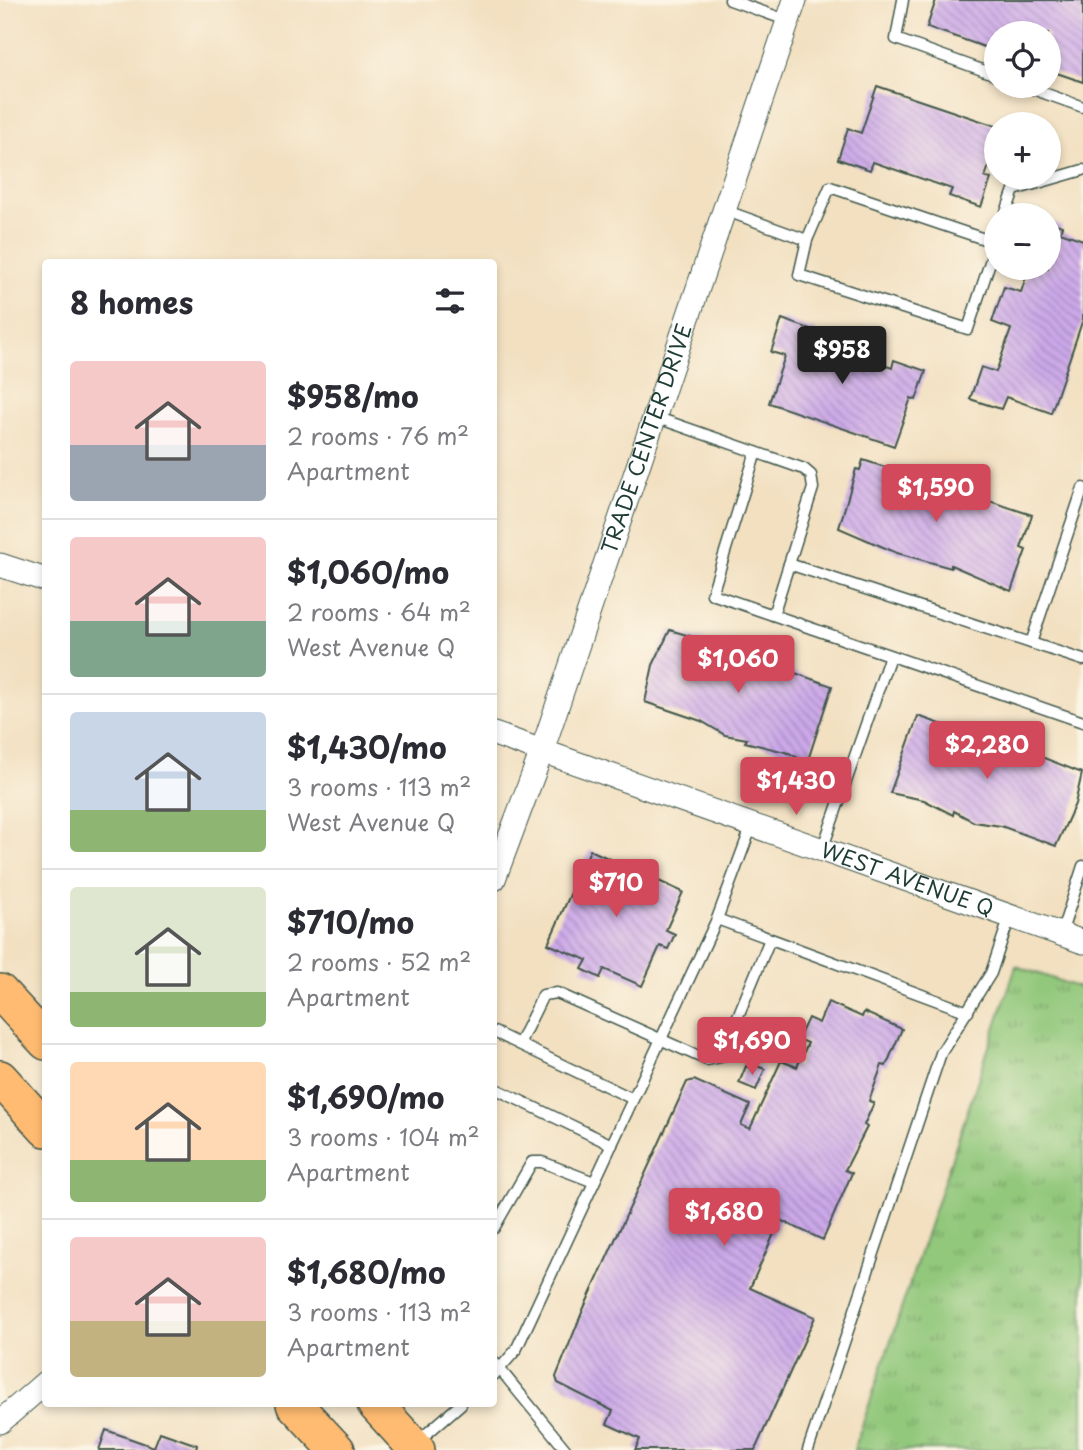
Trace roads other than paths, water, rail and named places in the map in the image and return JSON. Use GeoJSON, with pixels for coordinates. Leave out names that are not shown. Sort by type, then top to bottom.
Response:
{"type":"FeatureCollection","features":[{"type":"Feature","properties":{"kind":"main road"},"geometry":{"type":"LineString","coordinates":[[0,992],[42,1038]]}},
{"type":"Feature","properties":{"kind":"main road"},"geometry":{"type":"LineString","coordinates":[[0,1078],[42,1125]]}},
{"type":"Feature","properties":{"kind":"main road"},"geometry":{"type":"LineString","coordinates":[[297,1407],[337,1450]]}},
{"type":"Feature","properties":{"kind":"main road"},"geometry":{"type":"LineString","coordinates":[[378,1407],[415,1448]]}},
{"type":"Feature","properties":{"kind":"street","name":"TRADE CENTER DRIVE"},"geometry":{"type":"LineString","coordinates":[[497,871],[542,751],[792,10]]}},
{"type":"Feature","properties":{"kind":"street"},"geometry":{"type":"LineString","coordinates":[[0,565],[42,579]]}},
{"type":"Feature","properties":{"kind":"street","name":"WEST AVENUE Q"},"geometry":{"type":"LineString","coordinates":[[497,735],[1083,942]]}},
{"type":"Feature","properties":{"kind":"street"},"geometry":{"type":"LineString","coordinates":[[0,1422],[42,1385]]}},
{"type":"Feature","properties":{"kind":"lane"},"geometry":{"type":"LineString","coordinates":[[730,0],[792,10]]}},
{"type":"Feature","properties":{"kind":"lane"},"geometry":{"type":"LineString","coordinates":[[903,0],[896,39],[984,71]]}},
{"type":"Feature","properties":{"kind":"lane"},"geometry":{"type":"LineString","coordinates":[[1058,98],[1083,107]]}},
{"type":"Feature","properties":{"kind":"lane"},"geometry":{"type":"LineString","coordinates":[[1009,203],[1013,190],[1083,170]]}},
{"type":"Feature","properties":{"kind":"lane"},"geometry":{"type":"LineString","coordinates":[[984,239],[830,187],[807,240],[799,275],[968,328],[984,279]]}},
{"type":"Feature","properties":{"kind":"lane"},"geometry":{"type":"LineString","coordinates":[[724,210],[807,240]]}},
{"type":"Feature","properties":{"kind":"lane"},"geometry":{"type":"LineString","coordinates":[[655,417],[804,469],[811,475],[813,488],[773,615]]}},
{"type":"Feature","properties":{"kind":"lane"},"geometry":{"type":"LineString","coordinates":[[756,452],[712,594],[1083,722]]}},
{"type":"Feature","properties":{"kind":"lane"},"geometry":{"type":"LineString","coordinates":[[1031,643],[1083,488]]}},
{"type":"Feature","properties":{"kind":"lane"},"geometry":{"type":"LineString","coordinates":[[789,564],[1083,660]]}},
{"type":"Feature","properties":{"kind":"lane"},"geometry":{"type":"LineString","coordinates":[[822,850],[890,656]]}},
{"type":"Feature","properties":{"kind":"lane"},"geometry":{"type":"LineString","coordinates":[[497,1368],[516,1350],[717,919],[752,825]]}},
{"type":"Feature","properties":{"kind":"lane"},"geometry":{"type":"LineString","coordinates":[[1061,934],[1083,866]]}},
{"type":"Feature","properties":{"kind":"lane"},"geometry":{"type":"LineString","coordinates":[[808,1450],[941,1053],[991,973],[1010,916]]}},
{"type":"Feature","properties":{"kind":"lane"},"geometry":{"type":"LineString","coordinates":[[717,919],[968,1012]]}},
{"type":"Feature","properties":{"kind":"lane"},"geometry":{"type":"LineString","coordinates":[[519,1044],[543,995],[557,993],[707,1060],[721,1057],[770,939]]}},
{"type":"Feature","properties":{"kind":"lane"},"geometry":{"type":"LineString","coordinates":[[497,1033],[633,1099]]}},
{"type":"Feature","properties":{"kind":"lane"},"geometry":{"type":"LineString","coordinates":[[497,1089],[612,1145]]}},
{"type":"Feature","properties":{"kind":"lane"},"geometry":{"type":"LineString","coordinates":[[497,1223],[532,1162],[542,1161],[594,1182]]}},
{"type":"Feature","properties":{"kind":"lane"},"geometry":{"type":"LineString","coordinates":[[497,1370],[566,1450]]}},
{"type":"Feature","properties":{"kind":"lane"},"geometry":{"type":"LineString","coordinates":[[415,1448],[458,1407]]}}]}
